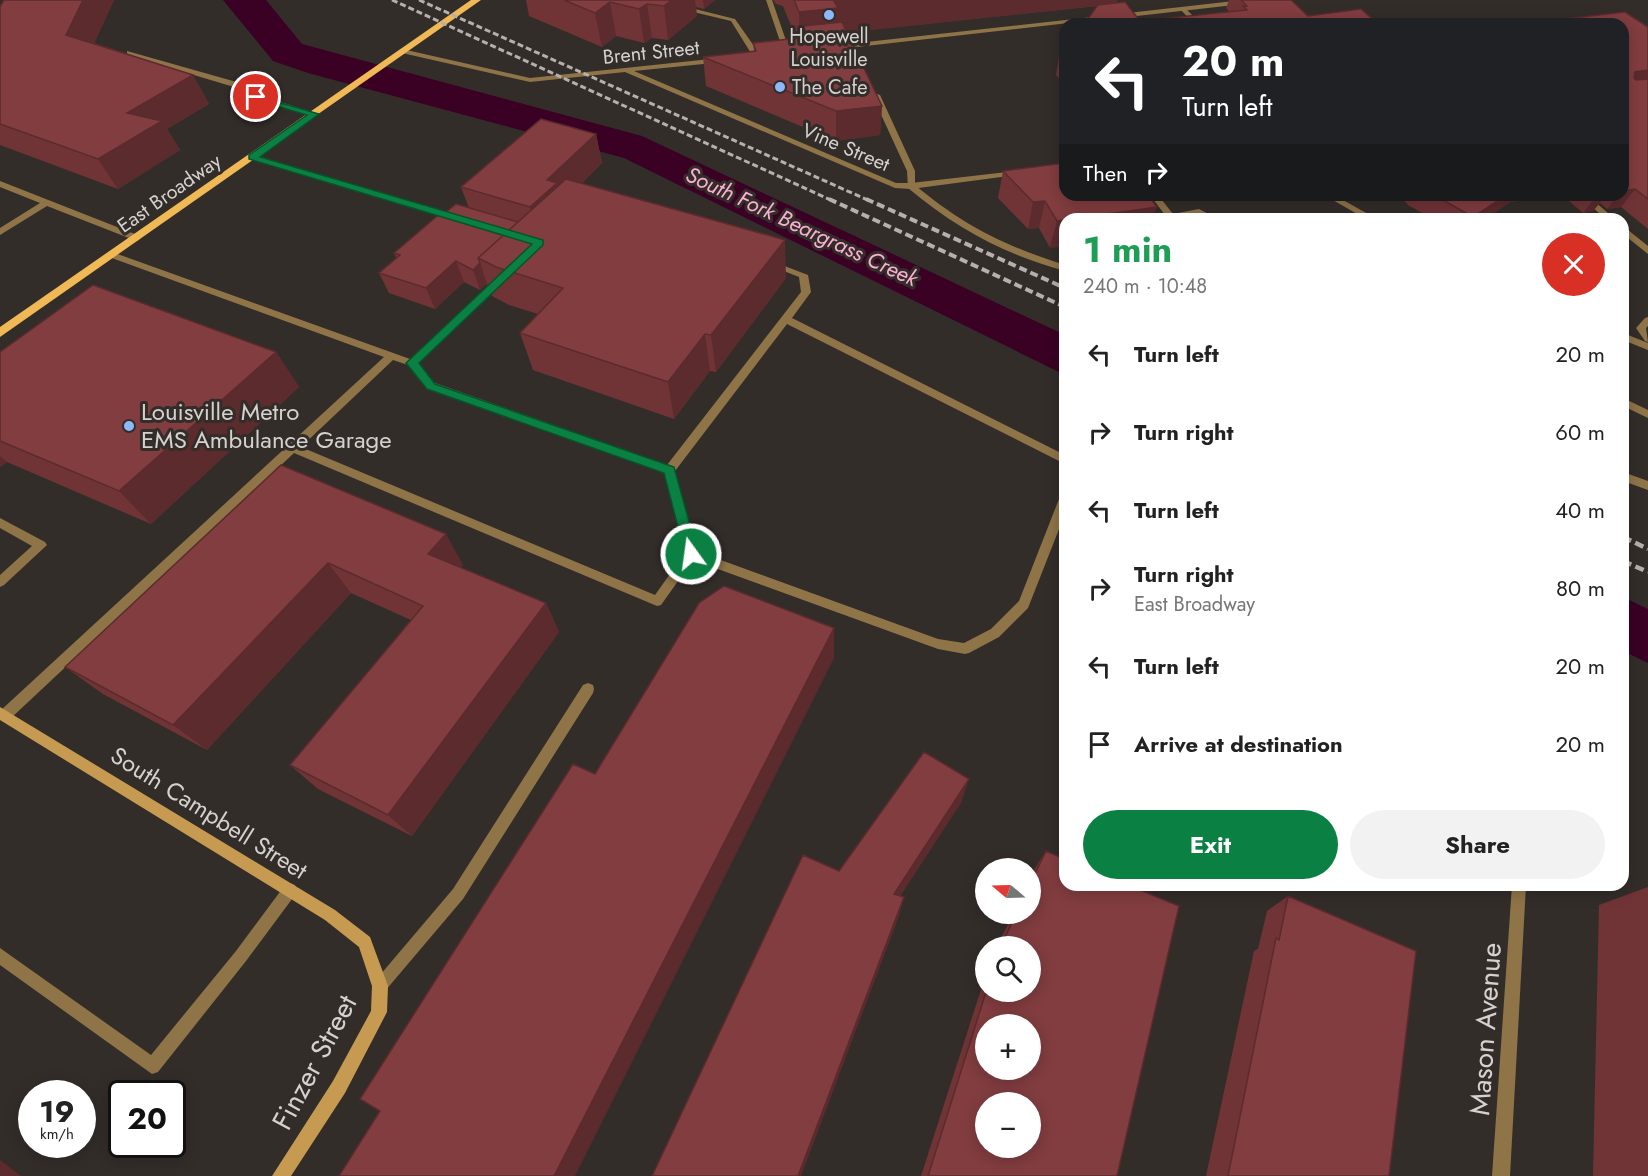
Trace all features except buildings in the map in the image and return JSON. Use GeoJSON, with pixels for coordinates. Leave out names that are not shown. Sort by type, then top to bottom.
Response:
{"type":"FeatureCollection","features":[{"type":"Feature","properties":{"kind":"main road","name":"East Broadway"},"geometry":{"type":"LineString","coordinates":[[0,333],[477,0]]}},
{"type":"Feature","properties":{"kind":"main road","name":"South Campbell Street"},"geometry":{"type":"LineString","coordinates":[[2,714],[290,890],[365,942],[378,978]]}},
{"type":"Feature","properties":{"kind":"main road","name":"Finzer Street"},"geometry":{"type":"LineString","coordinates":[[281,1176],[339,1087],[379,1012],[378,978]]}},
{"type":"Feature","properties":{"kind":"street"},"geometry":{"type":"LineString","coordinates":[[769,0],[788,53]]}},
{"type":"Feature","properties":{"kind":"street"},"geometry":{"type":"LineString","coordinates":[[1175,0],[1192,18]]}},
{"type":"Feature","properties":{"kind":"street"},"geometry":{"type":"LineString","coordinates":[[1109,18],[1261,0]]}},
{"type":"Feature","properties":{"kind":"street"},"geometry":{"type":"LineString","coordinates":[[679,7],[733,20],[757,56]]}},
{"type":"Feature","properties":{"kind":"street"},"geometry":{"type":"LineString","coordinates":[[831,48],[854,49],[1059,24]]}},
{"type":"Feature","properties":{"kind":"street","name":"Brent Street"},"geometry":{"type":"LineString","coordinates":[[405,51],[521,80],[727,60]]}},
{"type":"Feature","properties":{"kind":"street"},"geometry":{"type":"LineString","coordinates":[[777,54],[798,51]]}},
{"type":"Feature","properties":{"kind":"street"},"geometry":{"type":"LineString","coordinates":[[130,53],[237,85],[256,97],[314,114]]}},
{"type":"Feature","properties":{"kind":"street"},"geometry":{"type":"LineString","coordinates":[[747,57],[767,55]]}},
{"type":"Feature","properties":{"kind":"street","name":"Vine Street"},"geometry":{"type":"LineString","coordinates":[[628,71],[864,174],[895,185],[911,186],[1029,171]]}},
{"type":"Feature","properties":{"kind":"street"},"geometry":{"type":"LineString","coordinates":[[873,90],[911,171],[911,186],[939,210],[983,239],[1008,250],[1059,266]]}},
{"type":"Feature","properties":{"kind":"street"},"geometry":{"type":"LineString","coordinates":[[252,157],[471,222]]}},
{"type":"Feature","properties":{"kind":"street"},"geometry":{"type":"LineString","coordinates":[[0,184],[137,238]]}},
{"type":"Feature","properties":{"kind":"street"},"geometry":{"type":"LineString","coordinates":[[1339,201],[1362,213]]}},
{"type":"Feature","properties":{"kind":"street"},"geometry":{"type":"LineString","coordinates":[[1589,201],[1604,213]]}},
{"type":"Feature","properties":{"kind":"street"},"geometry":{"type":"LineString","coordinates":[[0,232],[47,202]]}},
{"type":"Feature","properties":{"kind":"street"},"geometry":{"type":"LineString","coordinates":[[1629,234],[1648,251]]}},
{"type":"Feature","properties":{"kind":"street"},"geometry":{"type":"LineString","coordinates":[[112,255],[412,363],[431,386],[669,470]]}},
{"type":"Feature","properties":{"kind":"street"},"geometry":{"type":"LineString","coordinates":[[669,470],[806,292],[803,275],[758,261]]}},
{"type":"Feature","properties":{"kind":"street"},"geometry":{"type":"LineString","coordinates":[[412,363],[505,274]]}},
{"type":"Feature","properties":{"kind":"street"},"geometry":{"type":"LineString","coordinates":[[786,319],[1059,457]]}},
{"type":"Feature","properties":{"kind":"street"},"geometry":{"type":"LineString","coordinates":[[1648,320],[1641,328],[1648,339]]}},
{"type":"Feature","properties":{"kind":"street"},"geometry":{"type":"LineString","coordinates":[[1629,339],[1648,347]]}},
{"type":"Feature","properties":{"kind":"street"},"geometry":{"type":"LineString","coordinates":[[2,714],[391,356]]}},
{"type":"Feature","properties":{"kind":"street"},"geometry":{"type":"LineString","coordinates":[[1629,405],[1648,414]]}},
{"type":"Feature","properties":{"kind":"street"},"geometry":{"type":"LineString","coordinates":[[293,448],[657,601],[691,554]]}},
{"type":"Feature","properties":{"kind":"street"},"geometry":{"type":"LineString","coordinates":[[669,470],[691,554]]}},
{"type":"Feature","properties":{"kind":"street"},"geometry":{"type":"LineString","coordinates":[[1629,478],[1648,486]]}},
{"type":"Feature","properties":{"kind":"street"},"geometry":{"type":"LineString","coordinates":[[691,554],[938,644],[965,649],[995,633],[1024,604],[1059,514]]}},
{"type":"Feature","properties":{"kind":"street"},"geometry":{"type":"LineString","coordinates":[[0,523],[41,545],[0,582]]}},
{"type":"Feature","properties":{"kind":"street"},"geometry":{"type":"LineString","coordinates":[[378,978],[458,894],[588,689]]}},
{"type":"Feature","properties":{"kind":"street"},"geometry":{"type":"LineString","coordinates":[[0,956],[152,1066],[241,956],[290,890]]}},
{"type":"Feature","properties":{"kind":"street","name":"Mason Avenue"},"geometry":{"type":"LineString","coordinates":[[1502,1176],[1520,891]]}},
{"type":"Feature","properties":{"kind":"water","name":"South Fork Beargrass Creek"},"geometry":{"type":"Polygon","coordinates":[[[223,0],[266,0],[302,44],[642,136],[1059,332],[1059,372],[624,158],[308,73],[273,61],[223,0]]]}},
{"type":"Feature","properties":{"kind":"water"},"geometry":{"type":"Polygon","coordinates":[[[1629,600],[1648,609],[1648,663],[1629,654],[1629,600]]]}},
{"type":"Feature","properties":{"kind":"railway"},"geometry":{"type":"LineString","coordinates":[[392,0],[833,201]]}},
{"type":"Feature","properties":{"kind":"railway"},"geometry":{"type":"LineString","coordinates":[[419,0],[870,201]]}},
{"type":"Feature","properties":{"kind":"railway"},"geometry":{"type":"LineString","coordinates":[[829,199],[1059,304]]}},
{"type":"Feature","properties":{"kind":"railway"},"geometry":{"type":"LineString","coordinates":[[866,199],[1059,285]]}},
{"type":"Feature","properties":{"kind":"railway"},"geometry":{"type":"LineString","coordinates":[[1629,540],[1648,549]]}},
{"type":"Feature","properties":{"kind":"railway"},"geometry":{"type":"LineString","coordinates":[[1629,564],[1648,572]]}},
{"type":"Feature","properties":{"kind":"place","name":"Hopewell Louisville"},"geometry":{"type":"Point","coordinates":[829,15]}},
{"type":"Feature","properties":{"kind":"place","name":"The Cafe"},"geometry":{"type":"Point","coordinates":[780,87]}},
{"type":"Feature","properties":{"kind":"place","name":"Louisville Metro EMS Ambulance Garage"},"geometry":{"type":"Point","coordinates":[129,426]}},
{"type":"Feature","properties":{"kind":"route"},"geometry":{"type":"LineString","coordinates":[[256,97],[314,114],[252,157],[539,242],[412,363],[431,386],[669,470],[691,554]]}}]}
